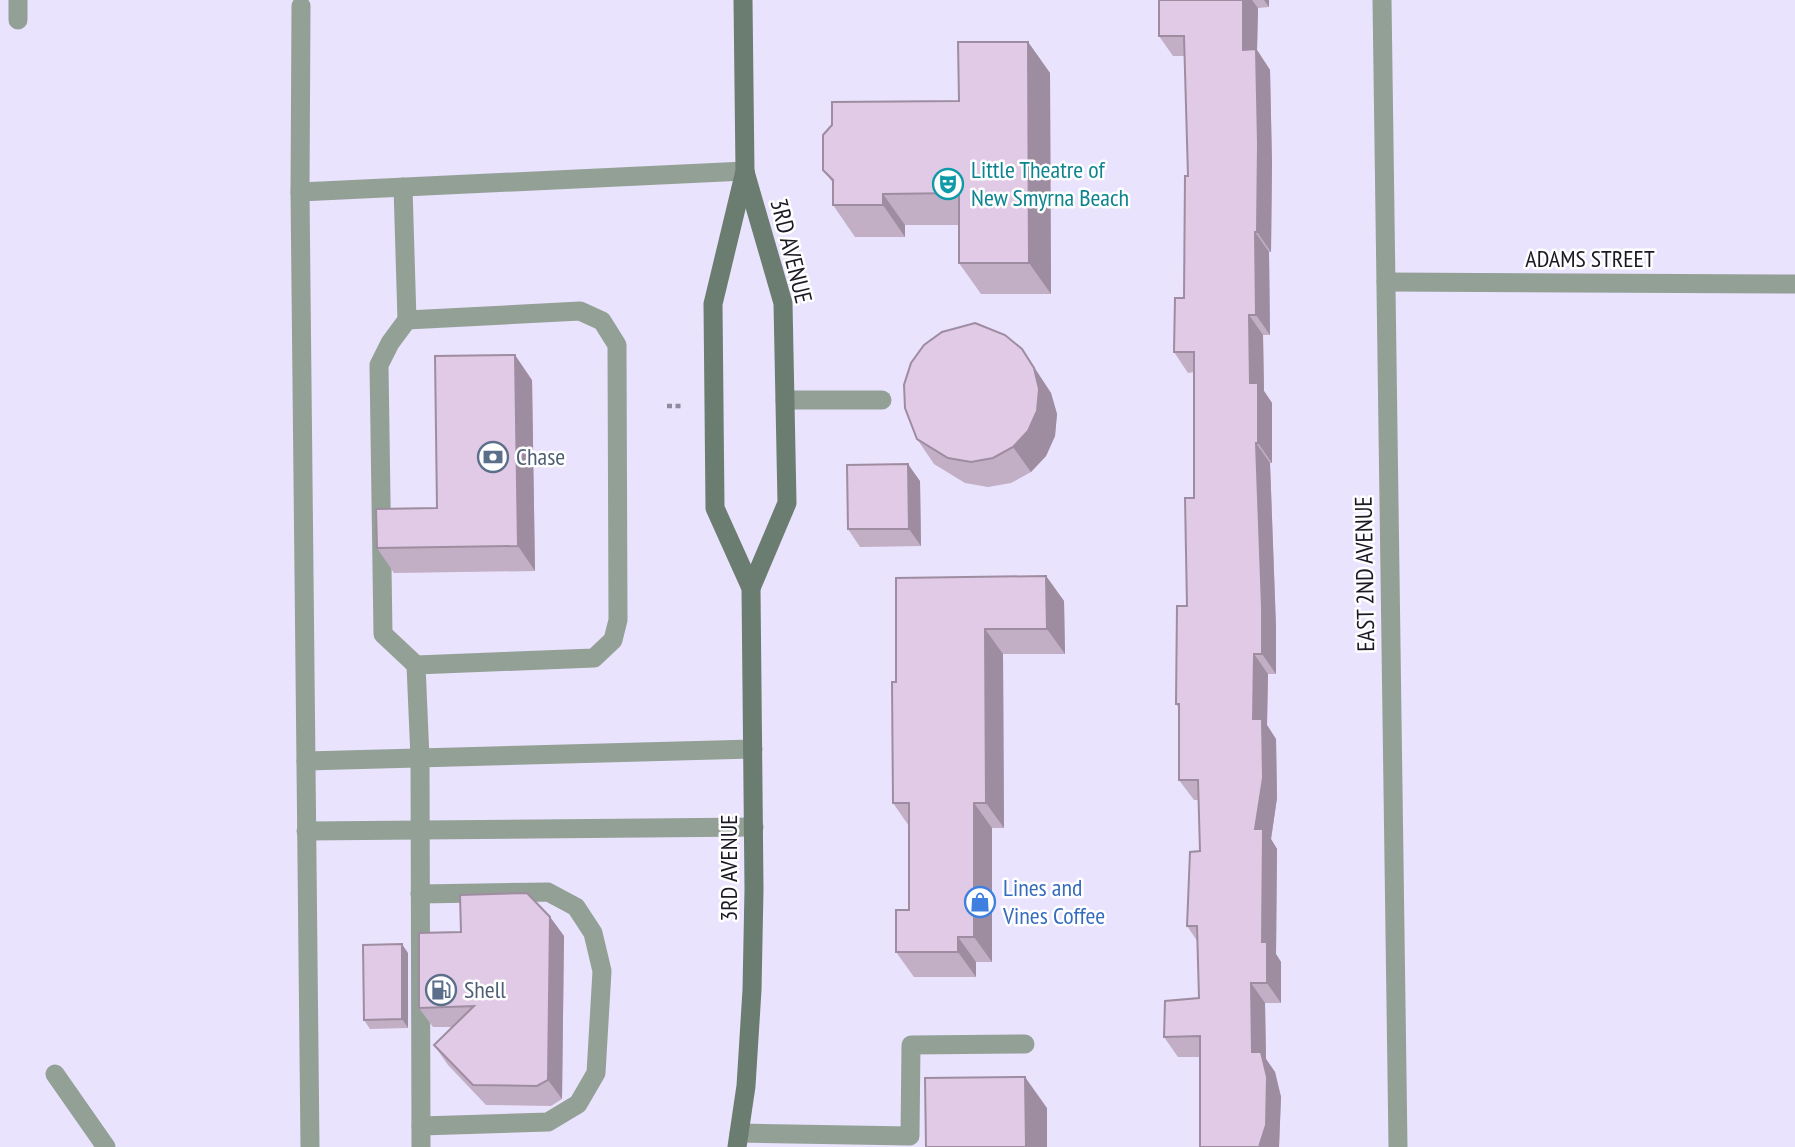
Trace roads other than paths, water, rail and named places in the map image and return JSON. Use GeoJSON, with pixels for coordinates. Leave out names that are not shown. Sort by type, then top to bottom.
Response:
{"type":"FeatureCollection","features":[{"type":"Feature","properties":{"kind":"main road","name":"3RD AVENUE"},"geometry":{"type":"LineString","coordinates":[[738,1140],[746,1086],[752,990],[754,827],[751,588],[715,508],[713,304],[745,171],[743,0]]}},
{"type":"Feature","properties":{"kind":"main road","name":"3RD AVENUE"},"geometry":{"type":"LineString","coordinates":[[745,171],[783,303],[787,503],[751,588]]}},
{"type":"Feature","properties":{"kind":"street"},"geometry":{"type":"LineString","coordinates":[[18,0],[18,20]]}},
{"type":"Feature","properties":{"kind":"street","name":"EAST 2ND AVENUE"},"geometry":{"type":"LineString","coordinates":[[1382,0],[1398,1147]]}},
{"type":"Feature","properties":{"kind":"street"},"geometry":{"type":"LineString","coordinates":[[301,6],[300,192],[310,1147]]}},
{"type":"Feature","properties":{"kind":"street"},"geometry":{"type":"LineString","coordinates":[[300,192],[745,171]]}},
{"type":"Feature","properties":{"kind":"street"},"geometry":{"type":"LineString","coordinates":[[403,187],[407,320],[390,343],[379,365],[383,634],[416,666],[420,758],[421,1147]]}},
{"type":"Feature","properties":{"kind":"street","name":"ADAMS STREET"},"geometry":{"type":"LineString","coordinates":[[1386,282],[1795,284]]}},
{"type":"Feature","properties":{"kind":"street"},"geometry":{"type":"LineString","coordinates":[[407,320],[580,311],[603,321],[617,345],[618,620],[612,640],[594,658],[416,666]]}},
{"type":"Feature","properties":{"kind":"street"},"geometry":{"type":"LineString","coordinates":[[785,400],[883,400]]}},
{"type":"Feature","properties":{"kind":"street"},"geometry":{"type":"LineString","coordinates":[[306,761],[753,749]]}},
{"type":"Feature","properties":{"kind":"street"},"geometry":{"type":"LineString","coordinates":[[306,831],[754,827]]}},
{"type":"Feature","properties":{"kind":"street"},"geometry":{"type":"LineString","coordinates":[[420,894],[548,892],[576,907],[593,933],[603,971],[596,1073],[578,1104],[548,1122],[421,1126]]}},
{"type":"Feature","properties":{"kind":"street"},"geometry":{"type":"LineString","coordinates":[[738,1140],[910,1141],[911,1045],[1026,1044]]}},
{"type":"Feature","properties":{"kind":"street"},"geometry":{"type":"LineString","coordinates":[[55,1074],[106,1147]]}},
{"type":"Feature","properties":{"kind":"place","name":"Little Theatre of New Smyrna Beach"},"geometry":{"type":"Point","coordinates":[948,184]}},
{"type":"Feature","properties":{"kind":"place","name":"Chase"},"geometry":{"type":"Point","coordinates":[493,457]}},
{"type":"Feature","properties":{"kind":"place","name":"Lines and Vines Coffee"},"geometry":{"type":"Point","coordinates":[980,902]}},
{"type":"Feature","properties":{"kind":"place","name":"Shell"},"geometry":{"type":"Point","coordinates":[441,990]}}]}
